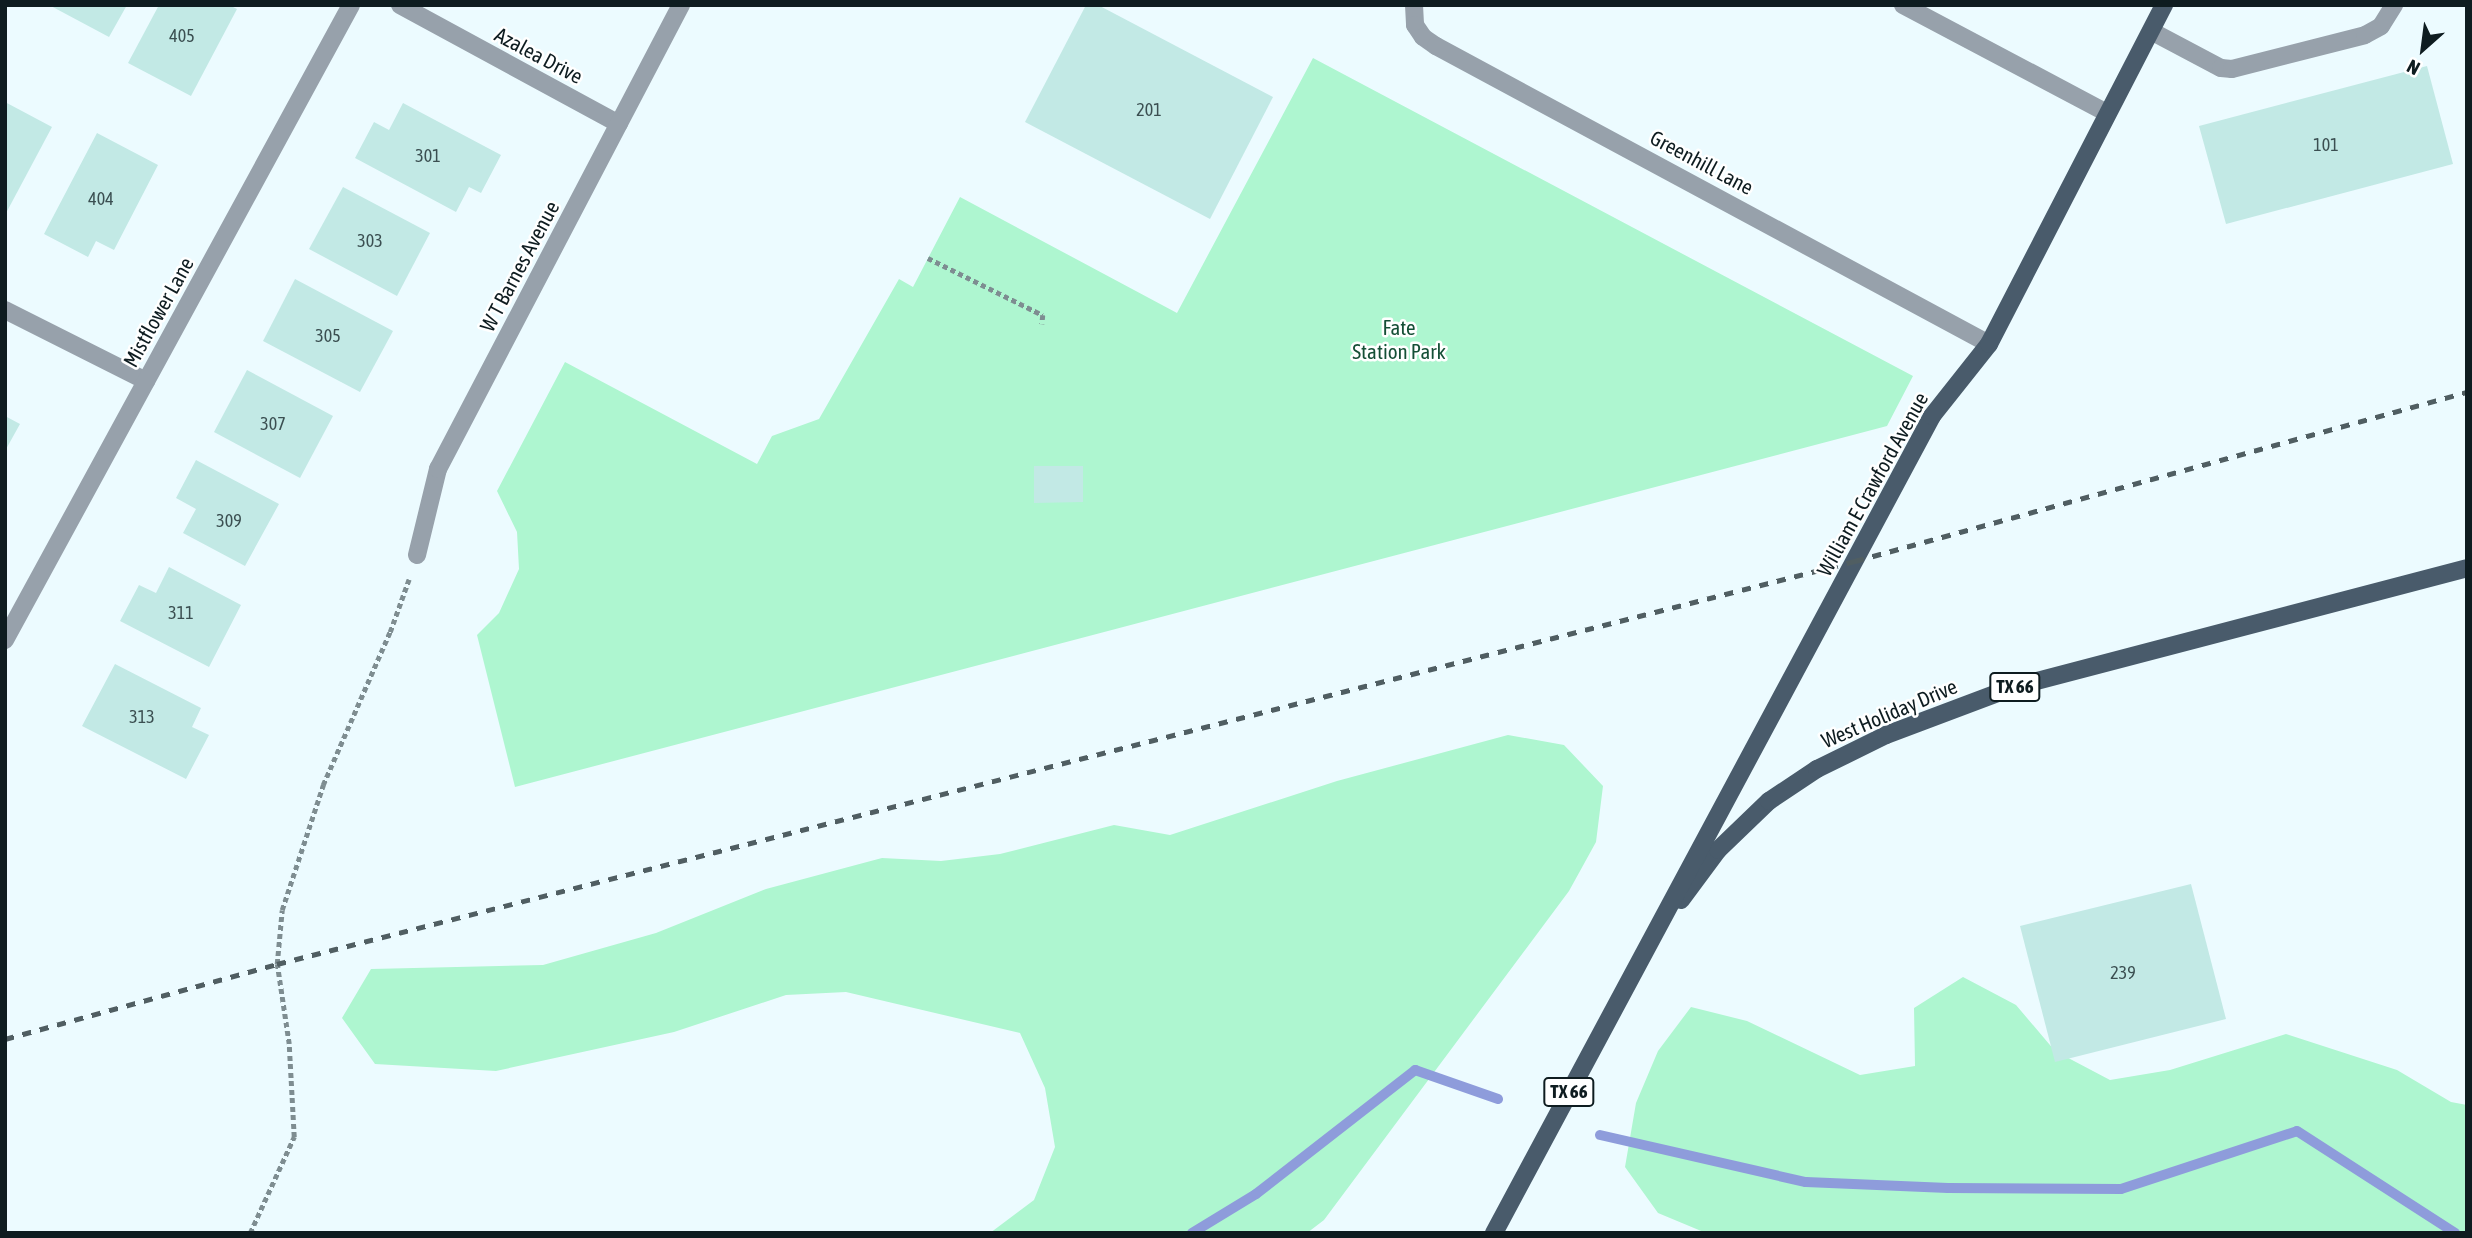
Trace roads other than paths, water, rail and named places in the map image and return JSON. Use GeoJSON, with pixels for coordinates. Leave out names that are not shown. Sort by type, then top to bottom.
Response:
{"type":"FeatureCollection","features":[{"type":"Feature","properties":{"kind":"main road","name":"William E Crawford Avenue"},"geometry":{"type":"LineString","coordinates":[[1644,951],[1932,416],[1989,344],[2164,5]]}},
{"type":"Feature","properties":{"kind":"main road","name":"West Holiday Drive"},"geometry":{"type":"LineString","coordinates":[[1644,951],[1718,850],[1769,801],[1817,769],[1886,735],[2014,687],[2467,568]]}},
{"type":"Feature","properties":{"kind":"main road","name":"TX 66"},"geometry":{"type":"LineString","coordinates":[[1494,1233],[1644,951]]}},
{"type":"Feature","properties":{"kind":"street","name":"Mistflower Lane"},"geometry":{"type":"LineString","coordinates":[[5,640],[351,5]]}},
{"type":"Feature","properties":{"kind":"street","name":"Azalea Drive"},"geometry":{"type":"LineString","coordinates":[[400,5],[619,124]]}},
{"type":"Feature","properties":{"kind":"street","name":"W T Barnes Avenue"},"geometry":{"type":"LineString","coordinates":[[417,555],[438,469],[681,5]]}},
{"type":"Feature","properties":{"kind":"street"},"geometry":{"type":"LineString","coordinates":[[1903,5],[2107,113]]}},
{"type":"Feature","properties":{"kind":"street"},"geometry":{"type":"LineString","coordinates":[[2151,31],[2221,68],[2232,69],[2375,32],[2394,5]]}},
{"type":"Feature","properties":{"kind":"street","name":"Greenhill Lane"},"geometry":{"type":"LineString","coordinates":[[1413,6],[1415,25],[1423,37],[1436,46],[1989,344]]}},
{"type":"Feature","properties":{"kind":"street"},"geometry":{"type":"LineString","coordinates":[[5,310],[146,381]]}},
{"type":"Feature","properties":{"kind":"waterway"},"geometry":{"type":"LineString","coordinates":[[1192,1233],[1256,1194],[1415,1070],[1498,1099]]}},
{"type":"Feature","properties":{"kind":"waterway"},"geometry":{"type":"LineString","coordinates":[[1600,1135],[1806,1182],[1948,1188],[2121,1189],[2297,1131],[2455,1233]]}},
{"type":"Feature","properties":{"kind":"railway"},"geometry":{"type":"LineString","coordinates":[[5,1039],[277,964],[1855,561],[2467,392]]}},
{"type":"Feature","properties":{"kind":"park label","name":"Fate Station Park"},"geometry":{"type":"Point","coordinates":[1399,339]}}]}
